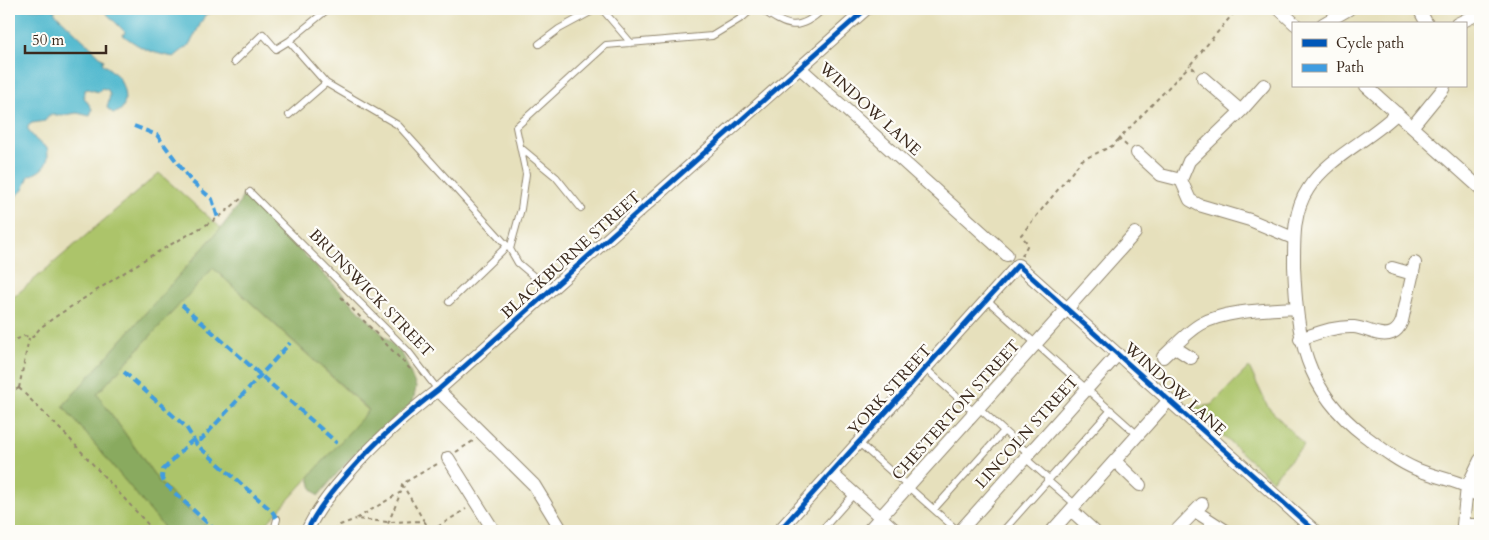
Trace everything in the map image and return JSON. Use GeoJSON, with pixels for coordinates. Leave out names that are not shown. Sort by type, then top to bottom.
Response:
{"type":"FeatureCollection","features":[{"type":"Feature","properties":{"kind":"street","name":"BLACKBURNE STREET"},"geometry":{"type":"LineString","coordinates":[[307,531],[334,490],[375,442],[410,411],[438,390],[866,9]]}},
{"type":"Feature","properties":{"kind":"street"},"geometry":{"type":"LineString","coordinates":[[1279,9],[1293,22]]}},
{"type":"Feature","properties":{"kind":"street"},"geometry":{"type":"LineString","coordinates":[[1326,22],[1349,9]]}},
{"type":"Feature","properties":{"kind":"street"},"geometry":{"type":"LineString","coordinates":[[1419,9],[1426,22]]}},
{"type":"Feature","properties":{"kind":"street"},"geometry":{"type":"LineString","coordinates":[[1461,22],[1480,13]]}},
{"type":"Feature","properties":{"kind":"street","name":"WINDOW LANE"},"geometry":{"type":"LineString","coordinates":[[800,68],[1007,255]]}},
{"type":"Feature","properties":{"kind":"street"},"geometry":{"type":"LineString","coordinates":[[1203,78],[1240,111]]}},
{"type":"Feature","properties":{"kind":"street"},"geometry":{"type":"LineString","coordinates":[[1264,86],[1189,161],[1181,180],[1190,200],[1199,205],[1250,220],[1294,238]]}},
{"type":"Feature","properties":{"kind":"street"},"geometry":{"type":"LineString","coordinates":[[1368,88],[1480,188]]}},
{"type":"Feature","properties":{"kind":"street"},"geometry":{"type":"LineString","coordinates":[[1412,127],[1443,88]]}},
{"type":"Feature","properties":{"kind":"street"},"geometry":{"type":"LineString","coordinates":[[1396,113],[1385,125],[1324,170],[1308,189],[1299,208],[1294,238],[1296,308],[1300,339],[1317,382],[1332,404],[1363,435],[1414,468],[1467,487],[1480,498]]}},
{"type":"Feature","properties":{"kind":"street"},"geometry":{"type":"LineString","coordinates":[[1137,153],[1161,175],[1181,180]]}},
{"type":"Feature","properties":{"kind":"street","name":"CHESTERTON STREET"},"geometry":{"type":"LineString","coordinates":[[868,531],[1135,233]]}},
{"type":"Feature","properties":{"kind":"street","name":"WINDOW LANE"},"geometry":{"type":"LineString","coordinates":[[1018,265],[1315,531]]}},
{"type":"Feature","properties":{"kind":"street","name":"YORK STREET"},"geometry":{"type":"LineString","coordinates":[[780,531],[1018,265]]}},
{"type":"Feature","properties":{"kind":"street"},"geometry":{"type":"LineString","coordinates":[[1300,339],[1330,328],[1355,327],[1384,335],[1393,333],[1399,328],[1402,321],[1414,269],[1392,268]]}},
{"type":"Feature","properties":{"kind":"street"},"geometry":{"type":"LineString","coordinates":[[1162,357],[1200,324],[1214,318],[1243,312],[1296,308]]}},
{"type":"Feature","properties":{"kind":"street"},"geometry":{"type":"LineString","coordinates":[[1174,347],[1191,358]]}},
{"type":"Feature","properties":{"kind":"street","name":"LINCOLN STREET"},"geometry":{"type":"LineString","coordinates":[[959,531],[1118,354]]}},
{"type":"Feature","properties":{"kind":"street","name":"BRUNSWICK STREET"},"geometry":{"type":"LineString","coordinates":[[438,390],[534,485],[562,531]]}},
{"type":"Feature","properties":{"kind":"street"},"geometry":{"type":"LineString","coordinates":[[1052,531],[1169,400]]}},
{"type":"Feature","properties":{"kind":"street"},"geometry":{"type":"LineString","coordinates":[[448,458],[494,531]]}},
{"type":"Feature","properties":{"kind":"street"},"geometry":{"type":"LineString","coordinates":[[1480,460],[1467,487],[1462,528],[1480,525]]}},
{"type":"Feature","properties":{"kind":"street"},"geometry":{"type":"LineString","coordinates":[[1115,461],[1140,485]]}},
{"type":"Feature","properties":{"kind":"street"},"geometry":{"type":"LineString","coordinates":[[831,473],[896,531]]}},
{"type":"Feature","properties":{"kind":"street"},"geometry":{"type":"LineString","coordinates":[[1073,508],[1094,531]]}},
{"type":"Feature","properties":{"kind":"street"},"geometry":{"type":"LineString","coordinates":[[1176,531],[1198,508],[1226,531]]}},
{"type":"Feature","properties":{"kind":"lane"},"geometry":{"type":"LineString","coordinates":[[234,62],[263,34],[276,49],[289,41],[328,9]]}},
{"type":"Feature","properties":{"kind":"lane"},"geometry":{"type":"LineString","coordinates":[[539,44],[596,9]]}},
{"type":"Feature","properties":{"kind":"lane"},"geometry":{"type":"LineString","coordinates":[[602,9],[631,43]]}},
{"type":"Feature","properties":{"kind":"lane"},"geometry":{"type":"LineString","coordinates":[[449,302],[509,247],[521,209],[526,174],[516,127],[606,45],[712,36],[744,17],[752,9]]}},
{"type":"Feature","properties":{"kind":"lane"},"geometry":{"type":"LineString","coordinates":[[760,9],[789,25],[799,25],[808,22],[823,9]]}},
{"type":"Feature","properties":{"kind":"lane"},"geometry":{"type":"LineString","coordinates":[[289,41],[326,82],[398,125],[509,247],[518,263],[550,290]]}},
{"type":"Feature","properties":{"kind":"lane"},"geometry":{"type":"LineString","coordinates":[[289,115],[326,82]]}},
{"type":"Feature","properties":{"kind":"lane"},"geometry":{"type":"LineString","coordinates":[[521,148],[556,177],[581,208]]}},
{"type":"Feature","properties":{"kind":"lane","name":"BRUNSWICK STREET"},"geometry":{"type":"LineString","coordinates":[[250,192],[408,350],[438,390]]}},
{"type":"Feature","properties":{"kind":"lane"},"geometry":{"type":"LineString","coordinates":[[987,300],[1138,435]]}},
{"type":"Feature","properties":{"kind":"lane"},"geometry":{"type":"LineString","coordinates":[[926,369],[1004,431],[1073,508]]}},
{"type":"Feature","properties":{"kind":"lane"},"geometry":{"type":"LineString","coordinates":[[1002,531],[1111,410]]}},
{"type":"Feature","properties":{"kind":"lane"},"geometry":{"type":"LineString","coordinates":[[934,510],[1004,431]]}},
{"type":"Feature","properties":{"kind":"lane"},"geometry":{"type":"LineString","coordinates":[[859,443],[959,531]]}},
{"type":"Feature","properties":{"kind":"lane"},"geometry":{"type":"LineString","coordinates":[[821,531],[854,494]]}},
{"type":"Feature","properties":{"kind":"lane"},"geometry":{"type":"LineString","coordinates":[[274,531],[277,519]]}},
{"type":"Feature","properties":{"kind":"path"},"geometry":{"type":"LineString","coordinates":[[1018,265],[1028,244],[1021,235],[1082,160],[1112,146],[1190,65],[1237,9]]}},
{"type":"Feature","properties":{"kind":"path"},"geometry":{"type":"LineString","coordinates":[[1190,65],[1203,78]]}},
{"type":"Feature","properties":{"kind":"path"},"geometry":{"type":"LineString","coordinates":[[1119,139],[1137,153]]}},
{"type":"Feature","properties":{"kind":"path"},"geometry":{"type":"LineString","coordinates":[[9,343],[24,336],[34,337],[40,328],[55,317],[147,258],[218,218],[243,196]]}},
{"type":"Feature","properties":{"kind":"path"},"geometry":{"type":"LineString","coordinates":[[338,294],[402,360],[410,371],[419,366]]}},
{"type":"Feature","properties":{"kind":"path"},"geometry":{"type":"LineString","coordinates":[[9,394],[19,388],[29,338]]}},
{"type":"Feature","properties":{"kind":"path"},"geometry":{"type":"LineString","coordinates":[[19,388],[67,436],[154,531]]}},
{"type":"Feature","properties":{"kind":"path"},"geometry":{"type":"LineString","coordinates":[[402,484],[448,458],[483,434]]}},
{"type":"Feature","properties":{"kind":"path"},"geometry":{"type":"LineString","coordinates":[[385,531],[401,492],[402,484]]}},
{"type":"Feature","properties":{"kind":"path"},"geometry":{"type":"LineString","coordinates":[[402,484],[431,531],[477,502]]}},
{"type":"Feature","properties":{"kind":"path"},"geometry":{"type":"LineString","coordinates":[[334,531],[340,524],[356,519],[401,492]]}},
{"type":"Feature","properties":{"kind":"path"},"geometry":{"type":"LineString","coordinates":[[356,519],[388,522],[424,521]]}},
{"type":"Feature","properties":{"kind":"green space"},"geometry":{"type":"Polygon","coordinates":[[[159,173],[221,228],[63,406],[167,531],[9,531],[9,301],[159,173]]]}},
{"type":"Feature","properties":{"kind":"green space"},"geometry":{"type":"Polygon","coordinates":[[[244,193],[403,355],[416,387],[413,402],[352,456],[318,496],[312,489],[309,477],[369,410],[213,268],[97,394],[160,483],[212,531],[167,531],[63,406],[221,228],[238,206],[244,193]]]}},
{"type":"Feature","properties":{"kind":"green space"},"geometry":{"type":"Polygon","coordinates":[[[213,268],[369,411],[260,531],[212,531],[160,483],[97,394],[213,268]]]}},
{"type":"Feature","properties":{"kind":"green space"},"geometry":{"type":"Polygon","coordinates":[[[1249,367],[1268,407],[1304,445],[1272,480],[1192,408],[1211,405],[1249,367]]]}},
{"type":"Feature","properties":{"kind":"water"},"geometry":{"type":"Polygon","coordinates":[[[9,9],[56,9],[54,12],[104,60],[102,63],[118,77],[125,95],[122,109],[113,113],[107,108],[110,95],[108,90],[102,88],[98,92],[88,89],[85,90],[84,97],[92,109],[90,116],[77,113],[49,115],[45,121],[32,123],[28,126],[28,130],[36,140],[47,148],[48,158],[38,172],[29,176],[23,190],[14,198],[15,202],[9,197],[9,9]]]}},
{"type":"Feature","properties":{"kind":"water"},"geometry":{"type":"Polygon","coordinates":[[[102,9],[222,9],[205,15],[190,44],[174,57],[147,50],[129,40],[123,35],[125,32],[102,9]]]}},
{"type":"Feature","properties":{"kind":"marked path"},"geometry":{"type":"LineString","coordinates":[[134,126],[157,135],[191,181],[212,199],[218,218]]}},
{"type":"Feature","properties":{"kind":"marked path"},"geometry":{"type":"LineString","coordinates":[[182,305],[337,443]]}},
{"type":"Feature","properties":{"kind":"marked path"},"geometry":{"type":"LineString","coordinates":[[216,531],[164,483],[162,477],[163,470],[193,440],[201,440],[290,343]]}},
{"type":"Feature","properties":{"kind":"marked path"},"geometry":{"type":"LineString","coordinates":[[124,372],[186,427],[197,445],[272,511],[277,519]]}},
{"type":"Feature","properties":{"kind":"cycle path"},"geometry":{"type":"LineString","coordinates":[[307,531],[321,507],[338,485],[392,428],[438,390],[866,9]]}},
{"type":"Feature","properties":{"kind":"cycle path"},"geometry":{"type":"LineString","coordinates":[[779,531],[1018,265],[1315,531]]}}]}
